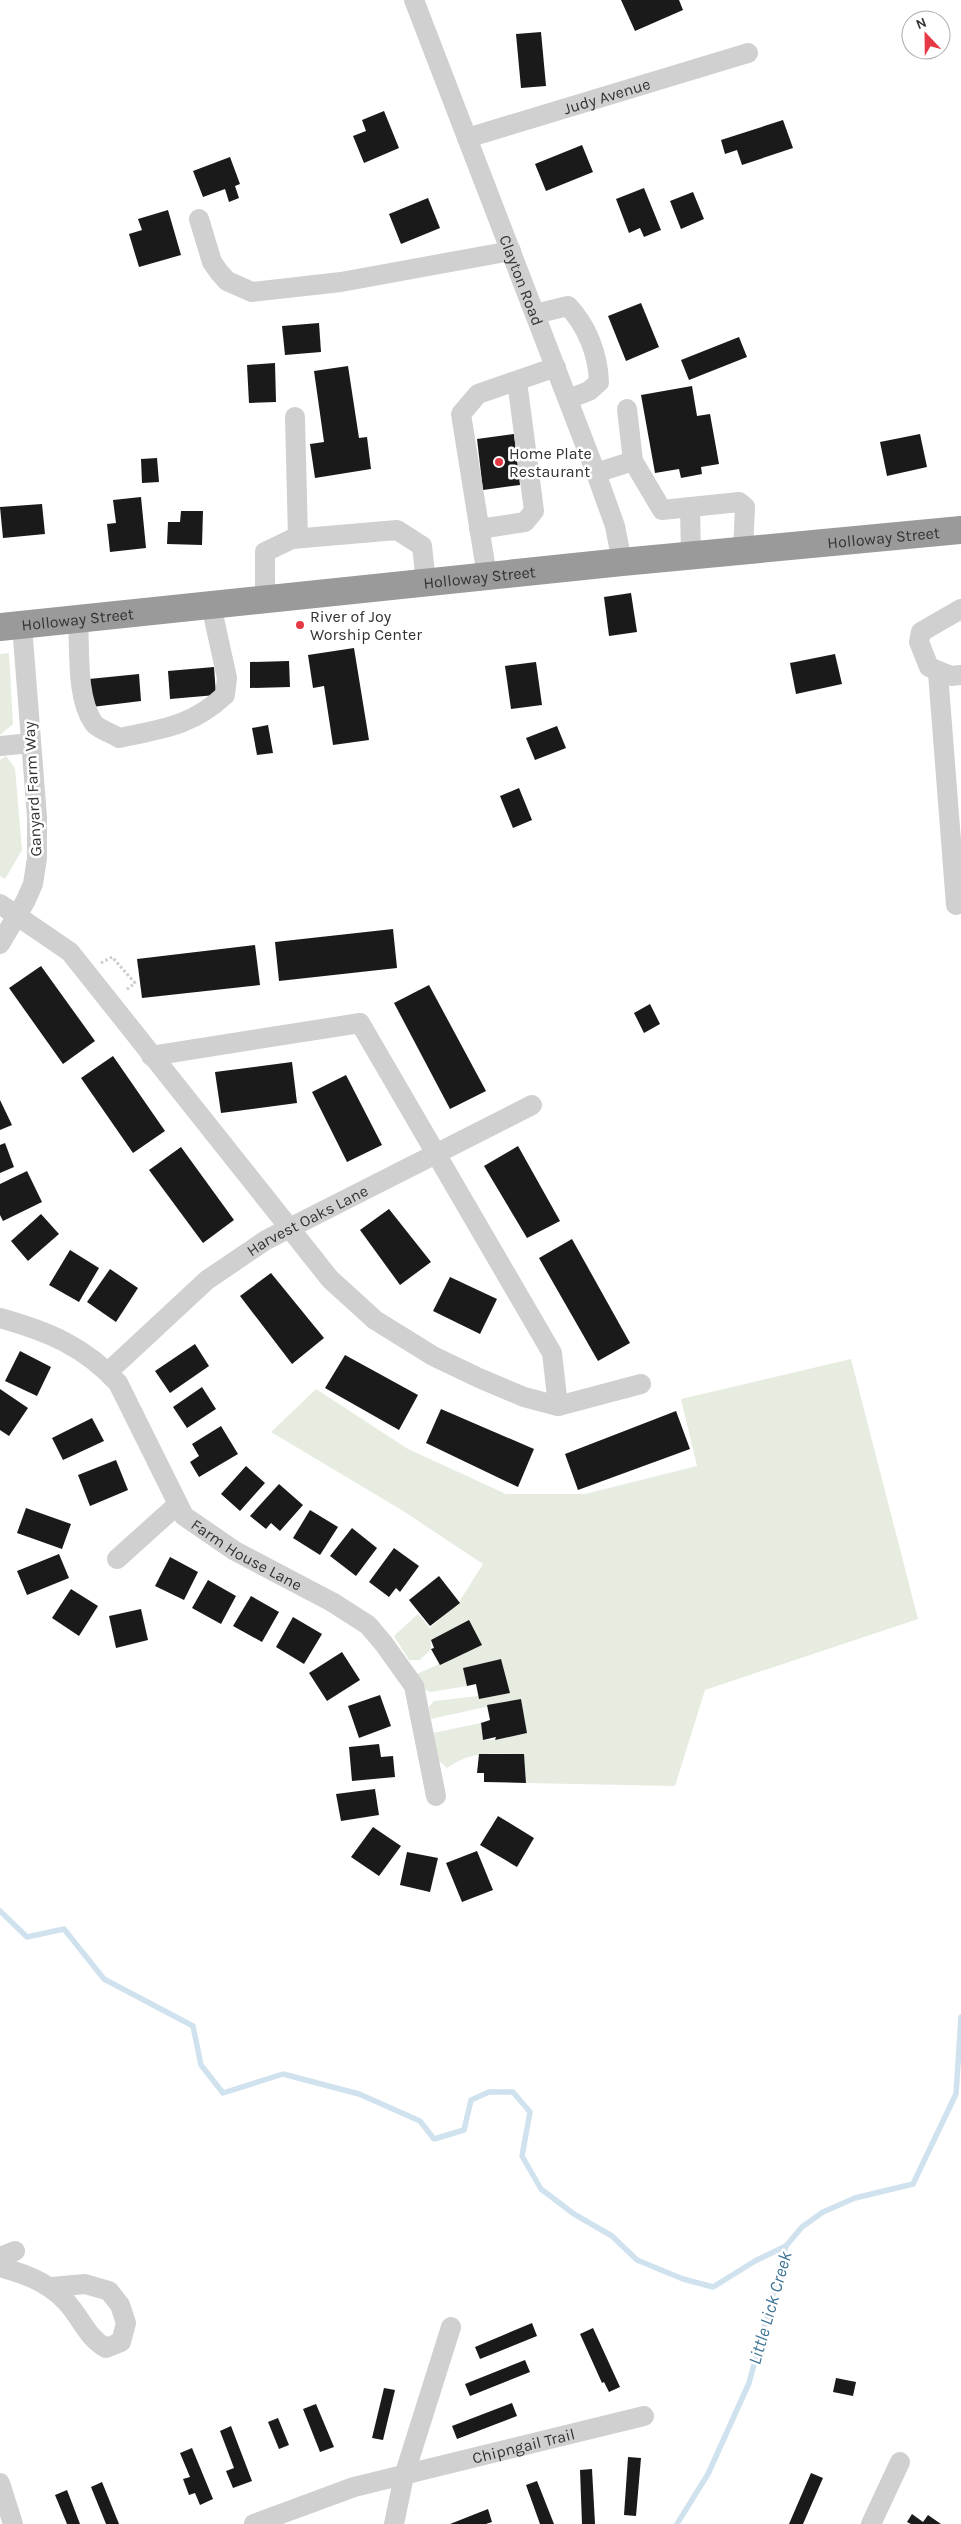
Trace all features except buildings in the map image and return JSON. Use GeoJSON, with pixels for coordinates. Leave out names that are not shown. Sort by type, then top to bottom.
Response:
{"type":"FeatureCollection","features":[{"type":"Feature","properties":{"kind":"highway","name":"Holloway Street"},"geometry":{"type":"LineString","coordinates":[[11,626],[622,562],[961,530]]}},
{"type":"Feature","properties":{"kind":"street","name":"Clayton Road"},"geometry":{"type":"LineString","coordinates":[[414,0],[596,472],[615,526],[622,562]]}},
{"type":"Feature","properties":{"kind":"street","name":"Judy Avenue"},"geometry":{"type":"LineString","coordinates":[[467,138],[748,53]]}},
{"type":"Feature","properties":{"kind":"street"},"geometry":{"type":"LineString","coordinates":[[200,219],[212,262],[219,272],[227,281],[252,292],[341,282],[511,251]]}},
{"type":"Feature","properties":{"kind":"street"},"geometry":{"type":"LineString","coordinates":[[535,314],[568,306],[581,320],[599,365],[599,382],[589,391],[568,399]]}},
{"type":"Feature","properties":{"kind":"street"},"geometry":{"type":"LineString","coordinates":[[487,576],[461,414],[478,394],[556,367]]}},
{"type":"Feature","properties":{"kind":"street"},"geometry":{"type":"LineString","coordinates":[[479,529],[525,522],[534,511],[517,380]]}},
{"type":"Feature","properties":{"kind":"street"},"geometry":{"type":"LineString","coordinates":[[627,410],[632,460],[662,510],[739,502],[745,507],[743,551]]}},
{"type":"Feature","properties":{"kind":"street"},"geometry":{"type":"LineString","coordinates":[[295,417],[298,538]]}},
{"type":"Feature","properties":{"kind":"street"},"geometry":{"type":"LineString","coordinates":[[596,472],[632,460]]}},
{"type":"Feature","properties":{"kind":"street"},"geometry":{"type":"LineString","coordinates":[[690,507],[691,556]]}},
{"type":"Feature","properties":{"kind":"street"},"geometry":{"type":"LineString","coordinates":[[265,599],[265,552],[298,538],[397,530],[422,546],[426,583]]}},
{"type":"Feature","properties":{"kind":"street"},"geometry":{"type":"LineString","coordinates":[[78,619],[80,676],[85,704],[94,723],[119,738],[176,727],[212,708],[225,695],[227,678],[211,605]]}},
{"type":"Feature","properties":{"kind":"street"},"geometry":{"type":"LineString","coordinates":[[961,609],[922,632],[919,642],[929,667],[951,676],[961,675]]}},
{"type":"Feature","properties":{"kind":"street","name":"Ganyard Farm Way"},"geometry":{"type":"LineString","coordinates":[[0,944],[18,915],[33,884],[37,858],[37,817],[30,743],[11,626]]}},
{"type":"Feature","properties":{"kind":"street"},"geometry":{"type":"LineString","coordinates":[[938,672],[956,905]]}},
{"type":"Feature","properties":{"kind":"street"},"geometry":{"type":"LineString","coordinates":[[0,746],[30,743]]}},
{"type":"Feature","properties":{"kind":"street"},"geometry":{"type":"LineString","coordinates":[[0,904],[70,952],[330,1279],[375,1320],[433,1356],[479,1378],[524,1397],[558,1406],[641,1384]]}},
{"type":"Feature","properties":{"kind":"street"},"geometry":{"type":"LineString","coordinates":[[151,1056],[360,1024],[552,1352],[558,1406]]}},
{"type":"Feature","properties":{"kind":"street","name":"Harvest Oaks Lane"},"geometry":{"type":"LineString","coordinates":[[108,1372],[206,1280],[290,1227],[532,1105]]}},
{"type":"Feature","properties":{"kind":"street","name":"Farm House Lane"},"geometry":{"type":"LineString","coordinates":[[0,1318],[66,1341],[108,1372],[118,1384],[184,1516],[235,1551],[332,1602],[368,1625],[414,1686],[436,1796]]}},
{"type":"Feature","properties":{"kind":"street"},"geometry":{"type":"LineString","coordinates":[[117,1559],[177,1505]]}},
{"type":"Feature","properties":{"kind":"street"},"geometry":{"type":"LineString","coordinates":[[0,2267],[21,2273],[52,2287]]}},
{"type":"Feature","properties":{"kind":"street"},"geometry":{"type":"LineString","coordinates":[[394,2524],[404,2476],[450,2327]]}},
{"type":"Feature","properties":{"kind":"street","name":"Chipngail Trail"},"geometry":{"type":"LineString","coordinates":[[254,2524],[354,2488],[644,2416]]}},
{"type":"Feature","properties":{"kind":"street"},"geometry":{"type":"LineString","coordinates":[[871,2524],[900,2462]]}},
{"type":"Feature","properties":{"kind":"street"},"geometry":{"type":"LineString","coordinates":[[0,2483],[13,2524]]}},
{"type":"Feature","properties":{"kind":"path"},"geometry":{"type":"LineString","coordinates":[[95,957],[102,963],[112,957],[135,983],[125,992],[130,1000]]}},
{"type":"Feature","properties":{"kind":"shaded area"},"geometry":{"type":"Polygon","coordinates":[[[9,653],[13,724],[0,735],[0,654],[9,653]]]}},
{"type":"Feature","properties":{"kind":"shaded area"},"geometry":{"type":"Polygon","coordinates":[[[6,756],[15,768],[22,850],[5,879],[0,876],[0,760],[6,756]]]}},
{"type":"Feature","properties":{"kind":"shaded area"},"geometry":{"type":"Polygon","coordinates":[[[851,1359],[918,1619],[705,1690],[675,1786],[526,1783],[524,1754],[484,1754],[466,1758],[447,1768],[439,1761],[433,1733],[481,1723],[483,1740],[495,1740],[527,1733],[521,1699],[431,1719],[429,1707],[434,1701],[478,1696],[479,1699],[510,1693],[501,1659],[463,1668],[467,1686],[431,1692],[423,1689],[417,1674],[481,1645],[431,1640],[431,1649],[420,1660],[409,1660],[394,1636],[418,1614],[430,1628],[459,1602],[483,1564],[400,1509],[271,1432],[316,1389],[408,1449],[506,1494],[585,1494],[697,1466],[681,1399],[851,1359]]]}},
{"type":"Feature","properties":{"kind":"waterway"},"geometry":{"type":"LineString","coordinates":[[0,1911],[27,1937],[64,1929],[104,1979],[193,2026],[201,2065],[223,2093],[283,2074],[359,2094],[420,2121],[434,2139],[464,2130],[471,2100],[489,2092],[513,2092],[530,2112],[522,2156],[541,2189],[574,2214],[612,2236],[637,2260],[683,2279],[713,2287],[755,2261],[786,2246]]}},
{"type":"Feature","properties":{"kind":"waterway","name":"Little Lick Creek"},"geometry":{"type":"LineString","coordinates":[[677,2524],[708,2474],[749,2383],[786,2246],[802,2227],[823,2212],[855,2198],[913,2184],[956,2094],[961,2017]]}},
{"type":"Feature","properties":{"kind":"place","name":"Home Plate Restaurant"},"geometry":{"type":"Point","coordinates":[499,462]}},
{"type":"Feature","properties":{"kind":"place","name":"River of Joy Worship Center"},"geometry":{"type":"Point","coordinates":[300,625]}}]}
